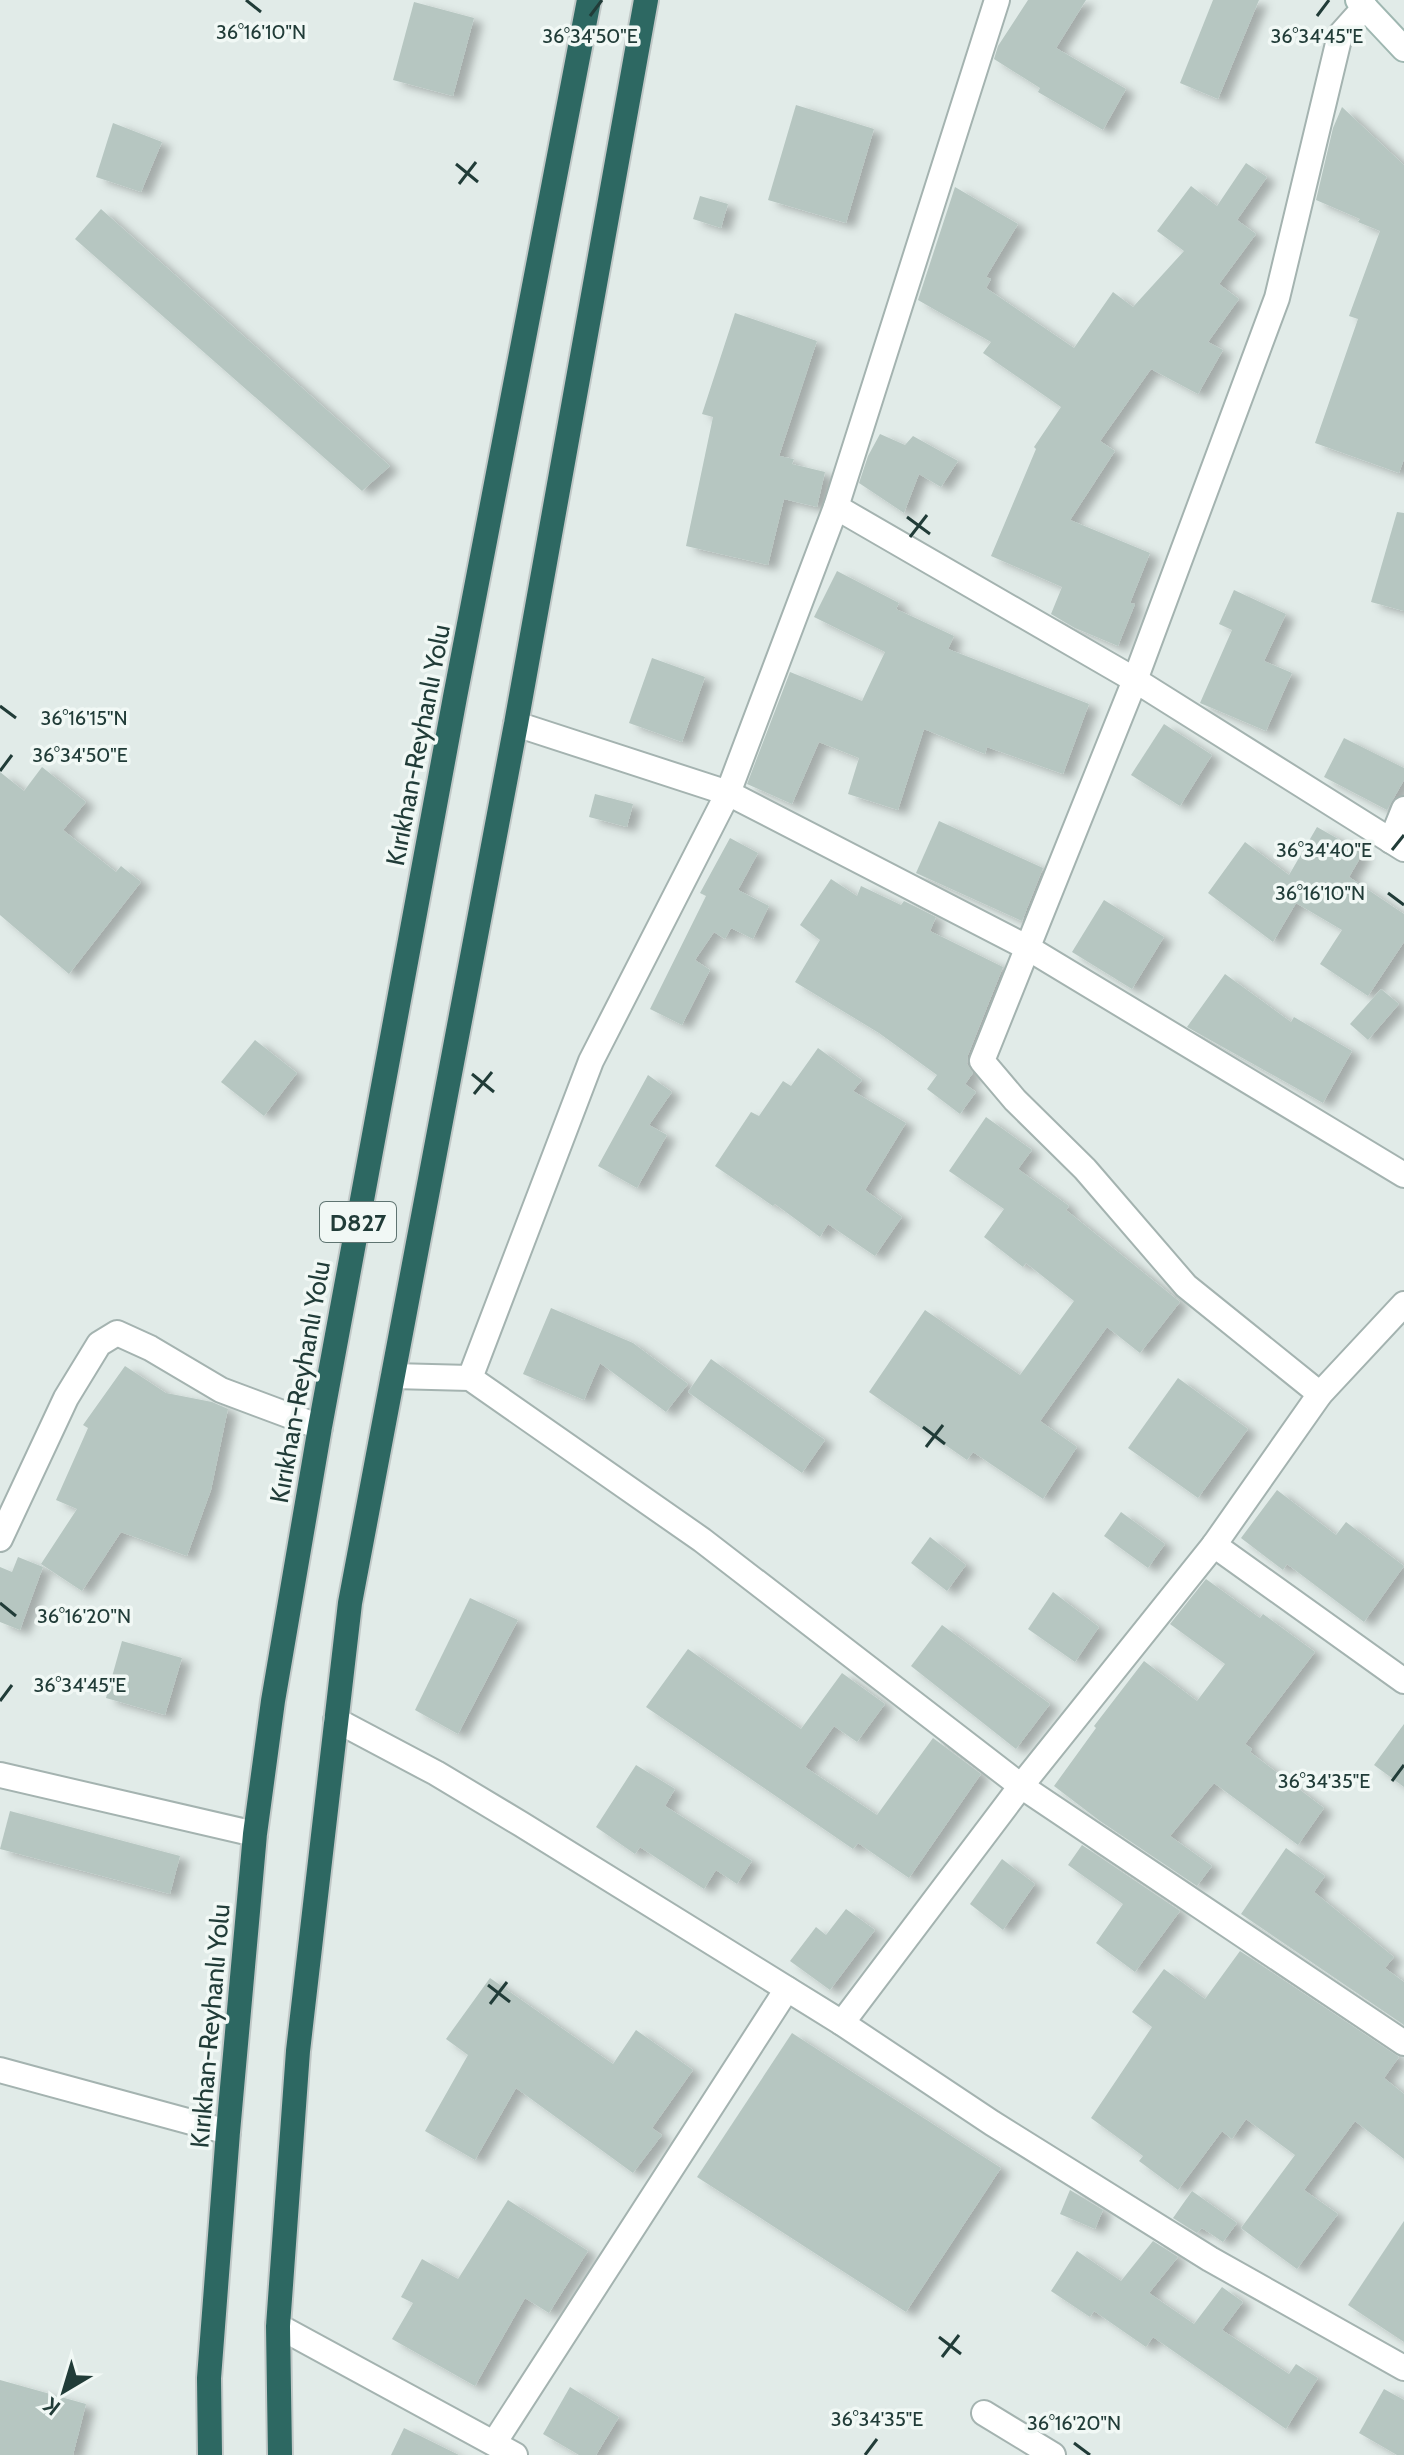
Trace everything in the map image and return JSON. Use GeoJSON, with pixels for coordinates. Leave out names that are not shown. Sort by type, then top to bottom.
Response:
{"type":"FeatureCollection","features":[{"type":"Feature","properties":{"kind":"highway","name":"Kırıkhan-Reyhanlı Yolu"},"geometry":{"type":"LineString","coordinates":[[210,2455],[209,2378],[228,2132],[255,1834],[273,1701],[320,1427],[455,697],[589,0]]}},
{"type":"Feature","properties":{"kind":"highway","name":"D827"},"geometry":{"type":"LineString","coordinates":[[280,2455],[278,2326],[298,2051],[350,1603],[516,724],[646,0]]}},
{"type":"Feature","properties":{"kind":"street"},"geometry":{"type":"LineString","coordinates":[[470,1378],[591,1061],[728,793],[836,507],[997,0]]}},
{"type":"Feature","properties":{"kind":"street"},"geometry":{"type":"LineString","coordinates":[[1320,1394],[1186,1286],[1085,1169],[1015,1100],[982,1061],[1135,680],[1277,298],[1340,35],[1362,4],[1404,49]]}},
{"type":"Feature","properties":{"kind":"street"},"geometry":{"type":"LineString","coordinates":[[836,507],[1135,680],[1398,845],[1404,809]]}},
{"type":"Feature","properties":{"kind":"street"},"geometry":{"type":"LineString","coordinates":[[516,724],[728,793],[1028,948],[1404,1175]]}},
{"type":"Feature","properties":{"kind":"street"},"geometry":{"type":"LineString","coordinates":[[842,2023],[1021,1786],[1214,1545],[1320,1394],[1404,1304]]}},
{"type":"Feature","properties":{"kind":"street"},"geometry":{"type":"LineString","coordinates":[[0,1539],[66,1398],[99,1344],[117,1333],[150,1348],[221,1390],[320,1427]]}},
{"type":"Feature","properties":{"kind":"street"},"geometry":{"type":"LineString","coordinates":[[393,1376],[470,1378],[702,1540],[1021,1786],[1404,2043]]}},
{"type":"Feature","properties":{"kind":"street"},"geometry":{"type":"LineString","coordinates":[[1214,1545],[1400,1670]]}},
{"type":"Feature","properties":{"kind":"street"},"geometry":{"type":"LineString","coordinates":[[336,1720],[436,1773],[787,1989],[992,2123],[1185,2243],[1404,2368]]}},
{"type":"Feature","properties":{"kind":"street"},"geometry":{"type":"LineString","coordinates":[[0,1775],[255,1834]]}},
{"type":"Feature","properties":{"kind":"street"},"geometry":{"type":"LineString","coordinates":[[278,2326],[504,2449],[787,1989]]}},
{"type":"Feature","properties":{"kind":"street"},"geometry":{"type":"LineString","coordinates":[[0,2070],[228,2132]]}},
{"type":"Feature","properties":{"kind":"street"},"geometry":{"type":"LineString","coordinates":[[984,2413],[1053,2455]]}},
{"type":"Feature","properties":{"kind":"building"},"geometry":{"type":"Polygon","coordinates":[[[1028,0],[1086,0],[1056,48],[1126,89],[1103,130],[1038,92],[1040,88],[994,59],[998,46],[1028,0]]]}},
{"type":"Feature","properties":{"kind":"building"},"geometry":{"type":"Polygon","coordinates":[[[1213,0],[1259,0],[1218,99],[1180,83],[1213,0]]]}},
{"type":"Feature","properties":{"kind":"building"},"geometry":{"type":"Polygon","coordinates":[[[414,2],[474,18],[453,96],[393,80],[414,2]]]}},
{"type":"Feature","properties":{"kind":"building"},"geometry":{"type":"Polygon","coordinates":[[[796,105],[874,129],[846,223],[768,200],[796,105]]]}},
{"type":"Feature","properties":{"kind":"building"},"geometry":{"type":"Polygon","coordinates":[[[1342,107],[1404,165],[1404,459],[1399,473],[1315,443],[1358,319],[1349,316],[1380,231],[1316,200],[1333,128],[1342,107]]]}},
{"type":"Feature","properties":{"kind":"building"},"geometry":{"type":"Polygon","coordinates":[[[113,123],[162,142],[141,192],[96,177],[113,123]]]}},
{"type":"Feature","properties":{"kind":"building"},"geometry":{"type":"Polygon","coordinates":[[[1246,163],[1267,177],[1237,220],[1256,234],[1219,284],[1239,299],[1208,342],[1223,350],[1198,394],[1151,369],[1100,441],[1115,451],[1070,520],[1150,553],[1130,603],[1135,604],[1118,646],[1051,614],[1062,587],[991,556],[1036,449],[1034,447],[1061,407],[983,353],[991,342],[918,300],[955,187],[1018,224],[986,277],[991,279],[986,288],[1074,348],[1113,292],[1133,307],[1184,251],[1157,231],[1191,186],[1217,206],[1246,163]]]}},
{"type":"Feature","properties":{"kind":"building"},"geometry":{"type":"Polygon","coordinates":[[[700,196],[728,204],[721,228],[693,219],[700,196]]]}},
{"type":"Feature","properties":{"kind":"building"},"geometry":{"type":"Polygon","coordinates":[[[101,209],[390,466],[362,491],[75,239],[101,209]]]}},
{"type":"Feature","properties":{"kind":"building"},"geometry":{"type":"Polygon","coordinates":[[[735,313],[817,341],[779,456],[794,459],[792,464],[825,472],[817,507],[784,499],[768,565],[686,546],[713,417],[702,414],[735,313]]]}},
{"type":"Feature","properties":{"kind":"building"},"geometry":{"type":"Polygon","coordinates":[[[880,434],[905,445],[913,436],[958,461],[941,487],[919,474],[904,513],[859,483],[880,434]]]}},
{"type":"Feature","properties":{"kind":"building"},"geometry":{"type":"Polygon","coordinates":[[[1397,512],[1404,513],[1404,611],[1371,602],[1397,512]]]}},
{"type":"Feature","properties":{"kind":"building"},"geometry":{"type":"Polygon","coordinates":[[[837,571],[899,603],[896,609],[954,636],[948,649],[1089,704],[1063,774],[987,747],[985,754],[924,729],[898,810],[848,794],[859,758],[819,742],[792,804],[747,784],[790,672],[862,701],[885,652],[814,617],[837,571]]]}},
{"type":"Feature","properties":{"kind":"building"},"geometry":{"type":"Polygon","coordinates":[[[1234,590],[1286,614],[1264,661],[1292,673],[1266,731],[1200,703],[1232,630],[1219,624],[1234,590]]]}},
{"type":"Feature","properties":{"kind":"building"},"geometry":{"type":"Polygon","coordinates":[[[652,658],[705,677],[682,742],[629,723],[652,658]]]}},
{"type":"Feature","properties":{"kind":"building"},"geometry":{"type":"Polygon","coordinates":[[[1164,724],[1212,755],[1180,806],[1131,775],[1164,724]]]}},
{"type":"Feature","properties":{"kind":"building"},"geometry":{"type":"Polygon","coordinates":[[[1344,738],[1404,768],[1404,780],[1387,810],[1324,777],[1344,738]]]}},
{"type":"Feature","properties":{"kind":"building"},"geometry":{"type":"Polygon","coordinates":[[[42,767],[86,802],[63,830],[116,872],[121,866],[141,882],[69,974],[0,915],[0,772],[24,791],[42,767]]]}},
{"type":"Feature","properties":{"kind":"building"},"geometry":{"type":"Polygon","coordinates":[[[595,794],[633,804],[627,827],[589,817],[595,794]]]}},
{"type":"Feature","properties":{"kind":"building"},"geometry":{"type":"Polygon","coordinates":[[[939,821],[1043,868],[1022,921],[916,873],[939,821]]]}},
{"type":"Feature","properties":{"kind":"building"},"geometry":{"type":"Polygon","coordinates":[[[1317,827],[1363,853],[1349,877],[1404,914],[1404,942],[1368,996],[1320,964],[1342,930],[1296,903],[1273,942],[1208,893],[1245,842],[1289,875],[1317,827]]]}},
{"type":"Feature","properties":{"kind":"building"},"geometry":{"type":"Polygon","coordinates":[[[730,838],[758,853],[738,890],[769,906],[753,939],[731,928],[725,939],[714,932],[695,960],[710,970],[682,1025],[650,1009],[706,896],[700,893],[730,838]]]}},
{"type":"Feature","properties":{"kind":"building"},"geometry":{"type":"Polygon","coordinates":[[[831,879],[857,896],[861,886],[901,905],[904,901],[936,917],[930,931],[1003,967],[968,1055],[967,1064],[973,1073],[965,1084],[976,1092],[960,1114],[927,1089],[937,1075],[879,1033],[795,982],[820,940],[800,925],[831,879]]]}},
{"type":"Feature","properties":{"kind":"building"},"geometry":{"type":"Polygon","coordinates":[[[1104,900],[1164,937],[1132,989],[1072,952],[1104,900]]]}},
{"type":"Feature","properties":{"kind":"building"},"geometry":{"type":"Polygon","coordinates":[[[1225,974],[1291,1022],[1294,1017],[1352,1051],[1323,1103],[1187,1027],[1225,974]]]}},
{"type":"Feature","properties":{"kind":"building"},"geometry":{"type":"Polygon","coordinates":[[[1381,989],[1399,1004],[1368,1040],[1350,1024],[1381,989]]]}},
{"type":"Feature","properties":{"kind":"building"},"geometry":{"type":"Polygon","coordinates":[[[255,1040],[297,1073],[264,1116],[221,1082],[255,1040]]]}},
{"type":"Feature","properties":{"kind":"building"},"geometry":{"type":"Polygon","coordinates":[[[818,1048],[862,1080],[853,1091],[906,1123],[865,1190],[902,1217],[875,1256],[828,1224],[820,1237],[715,1166],[751,1112],[759,1116],[783,1081],[791,1086],[818,1048]]]}},
{"type":"Feature","properties":{"kind":"building"},"geometry":{"type":"Polygon","coordinates":[[[648,1075],[672,1092],[649,1125],[667,1135],[637,1188],[598,1166],[648,1075]]]}},
{"type":"Feature","properties":{"kind":"building"},"geometry":{"type":"Polygon","coordinates":[[[986,1117],[1032,1150],[1018,1169],[1069,1206],[1066,1210],[1180,1302],[1140,1353],[1107,1327],[1040,1421],[1077,1447],[1043,1499],[973,1452],[967,1460],[869,1392],[925,1310],[1020,1375],[1074,1301],[1026,1263],[1023,1267],[984,1237],[1004,1209],[949,1171],[986,1117]]]}},
{"type":"Feature","properties":{"kind":"building"},"geometry":{"type":"Polygon","coordinates":[[[551,1308],[633,1343],[688,1384],[666,1412],[600,1363],[584,1400],[523,1374],[551,1308]]]}},
{"type":"Feature","properties":{"kind":"building"},"geometry":{"type":"Polygon","coordinates":[[[711,1359],[825,1440],[802,1473],[688,1392],[711,1359]]]}},
{"type":"Feature","properties":{"kind":"building"},"geometry":{"type":"Polygon","coordinates":[[[125,1366],[166,1393],[212,1402],[228,1409],[211,1490],[187,1556],[121,1532],[82,1591],[41,1564],[77,1509],[56,1500],[88,1428],[83,1425],[125,1366]]]}},
{"type":"Feature","properties":{"kind":"building"},"geometry":{"type":"Polygon","coordinates":[[[1178,1378],[1248,1429],[1198,1498],[1128,1448],[1178,1378]]]}},
{"type":"Feature","properties":{"kind":"building"},"geometry":{"type":"Polygon","coordinates":[[[1277,1490],[1336,1535],[1346,1522],[1404,1566],[1364,1622],[1287,1564],[1283,1570],[1241,1538],[1277,1490]]]}},
{"type":"Feature","properties":{"kind":"building"},"geometry":{"type":"Polygon","coordinates":[[[1121,1512],[1165,1544],[1148,1568],[1104,1536],[1121,1512]]]}},
{"type":"Feature","properties":{"kind":"building"},"geometry":{"type":"Polygon","coordinates":[[[930,1537],[966,1565],[947,1591],[911,1563],[930,1537]]]}},
{"type":"Feature","properties":{"kind":"building"},"geometry":{"type":"Polygon","coordinates":[[[18,1557],[43,1567],[20,1630],[0,1622],[0,1567],[12,1572],[18,1557]]]}},
{"type":"Feature","properties":{"kind":"building"},"geometry":{"type":"Polygon","coordinates":[[[1206,1579],[1260,1618],[1263,1614],[1315,1652],[1245,1744],[1252,1749],[1250,1752],[1324,1808],[1298,1845],[1214,1783],[1170,1836],[1212,1866],[1197,1886],[1054,1786],[1096,1728],[1094,1726],[1144,1661],[1197,1701],[1225,1664],[1170,1624],[1206,1579]]]}},
{"type":"Feature","properties":{"kind":"building"},"geometry":{"type":"Polygon","coordinates":[[[1053,1592],[1099,1627],[1075,1662],[1028,1629],[1053,1592]]]}},
{"type":"Feature","properties":{"kind":"building"},"geometry":{"type":"Polygon","coordinates":[[[470,1598],[518,1620],[458,1734],[415,1710],[470,1598]]]}},
{"type":"Feature","properties":{"kind":"building"},"geometry":{"type":"Polygon","coordinates":[[[942,1625],[1050,1704],[1016,1749],[911,1666],[942,1625]]]}},
{"type":"Feature","properties":{"kind":"building"},"geometry":{"type":"Polygon","coordinates":[[[122,1641],[182,1658],[165,1715],[106,1698],[122,1641]]]}},
{"type":"Feature","properties":{"kind":"building"},"geometry":{"type":"Polygon","coordinates":[[[688,1649],[801,1729],[842,1673],[885,1704],[857,1742],[834,1726],[805,1767],[877,1815],[933,1738],[981,1774],[909,1878],[858,1843],[853,1849],[646,1707],[688,1649]]]}},
{"type":"Feature","properties":{"kind":"building"},"geometry":{"type":"Polygon","coordinates":[[[1404,1724],[1404,1787],[1374,1765],[1404,1724]]]}},
{"type":"Feature","properties":{"kind":"building"},"geometry":{"type":"Polygon","coordinates":[[[636,1765],[675,1789],[665,1806],[752,1861],[737,1884],[716,1870],[704,1889],[640,1847],[635,1854],[596,1827],[636,1765]]]}},
{"type":"Feature","properties":{"kind":"building"},"geometry":{"type":"Polygon","coordinates":[[[10,1811],[180,1856],[170,1894],[0,1849],[10,1811]]]}},
{"type":"Feature","properties":{"kind":"building"},"geometry":{"type":"Polygon","coordinates":[[[1082,1845],[1180,1911],[1135,1972],[1096,1943],[1123,1904],[1068,1865],[1082,1845]]]}},
{"type":"Feature","properties":{"kind":"building"},"geometry":{"type":"Polygon","coordinates":[[[1286,1848],[1325,1876],[1314,1892],[1394,1957],[1385,1968],[1404,1982],[1404,2025],[1241,1914],[1286,1848]]]}},
{"type":"Feature","properties":{"kind":"building"},"geometry":{"type":"Polygon","coordinates":[[[1002,1859],[1035,1884],[1003,1930],[970,1904],[1002,1859]]]}},
{"type":"Feature","properties":{"kind":"building"},"geometry":{"type":"Polygon","coordinates":[[[846,1909],[875,1930],[830,1990],[790,1961],[816,1927],[826,1935],[846,1909]]]}},
{"type":"Feature","properties":{"kind":"building"},"geometry":{"type":"Polygon","coordinates":[[[1240,1951],[1399,2057],[1384,2078],[1404,2094],[1404,2159],[1355,2121],[1304,2190],[1338,2214],[1297,2269],[1241,2228],[1295,2155],[1246,2119],[1232,2139],[1222,2131],[1178,2190],[1139,2161],[1143,2156],[1091,2118],[1152,2027],[1132,2012],[1164,1969],[1205,1999],[1240,1951]]]}},
{"type":"Feature","properties":{"kind":"building"},"geometry":{"type":"Polygon","coordinates":[[[490,1978],[613,2064],[636,2030],[693,2070],[652,2128],[662,2135],[633,2173],[516,2088],[475,2160],[425,2131],[468,2055],[446,2039],[490,1978]]]}},
{"type":"Feature","properties":{"kind":"building"},"geometry":{"type":"Polygon","coordinates":[[[792,2033],[1001,2168],[906,2312],[697,2177],[792,2033]]]}},
{"type":"Feature","properties":{"kind":"building"},"geometry":{"type":"Polygon","coordinates":[[[1070,2190],[1103,2210],[1095,2229],[1060,2214],[1070,2190]]]}},
{"type":"Feature","properties":{"kind":"building"},"geometry":{"type":"Polygon","coordinates":[[[1192,2191],[1237,2223],[1223,2242],[1202,2228],[1197,2233],[1173,2218],[1192,2191]]]}},
{"type":"Feature","properties":{"kind":"building"},"geometry":{"type":"Polygon","coordinates":[[[508,2200],[588,2251],[549,2313],[525,2298],[475,2386],[392,2339],[413,2303],[401,2297],[422,2259],[458,2279],[508,2200]]]}},
{"type":"Feature","properties":{"kind":"building"},"geometry":{"type":"Polygon","coordinates":[[[1404,2221],[1404,2342],[1348,2305],[1404,2221]]]}},
{"type":"Feature","properties":{"kind":"building"},"geometry":{"type":"Polygon","coordinates":[[[1153,2241],[1178,2257],[1149,2293],[1194,2324],[1222,2287],[1243,2302],[1222,2330],[1289,2374],[1296,2364],[1318,2378],[1286,2429],[1153,2337],[1146,2347],[1094,2311],[1090,2317],[1051,2291],[1077,2251],[1121,2281],[1153,2241]]]}},
{"type":"Feature","properties":{"kind":"building"},"geometry":{"type":"Polygon","coordinates":[[[0,2380],[86,2404],[73,2455],[0,2455],[0,2380]]]}},
{"type":"Feature","properties":{"kind":"building"},"geometry":{"type":"Polygon","coordinates":[[[570,2387],[619,2417],[596,2455],[579,2455],[543,2434],[570,2387]]]}},
{"type":"Feature","properties":{"kind":"building"},"geometry":{"type":"Polygon","coordinates":[[[1384,2389],[1404,2400],[1404,2455],[1397,2455],[1359,2433],[1384,2389]]]}},
{"type":"Feature","properties":{"kind":"building"},"geometry":{"type":"Polygon","coordinates":[[[404,2428],[459,2455],[391,2455],[404,2428]]]}}]}
